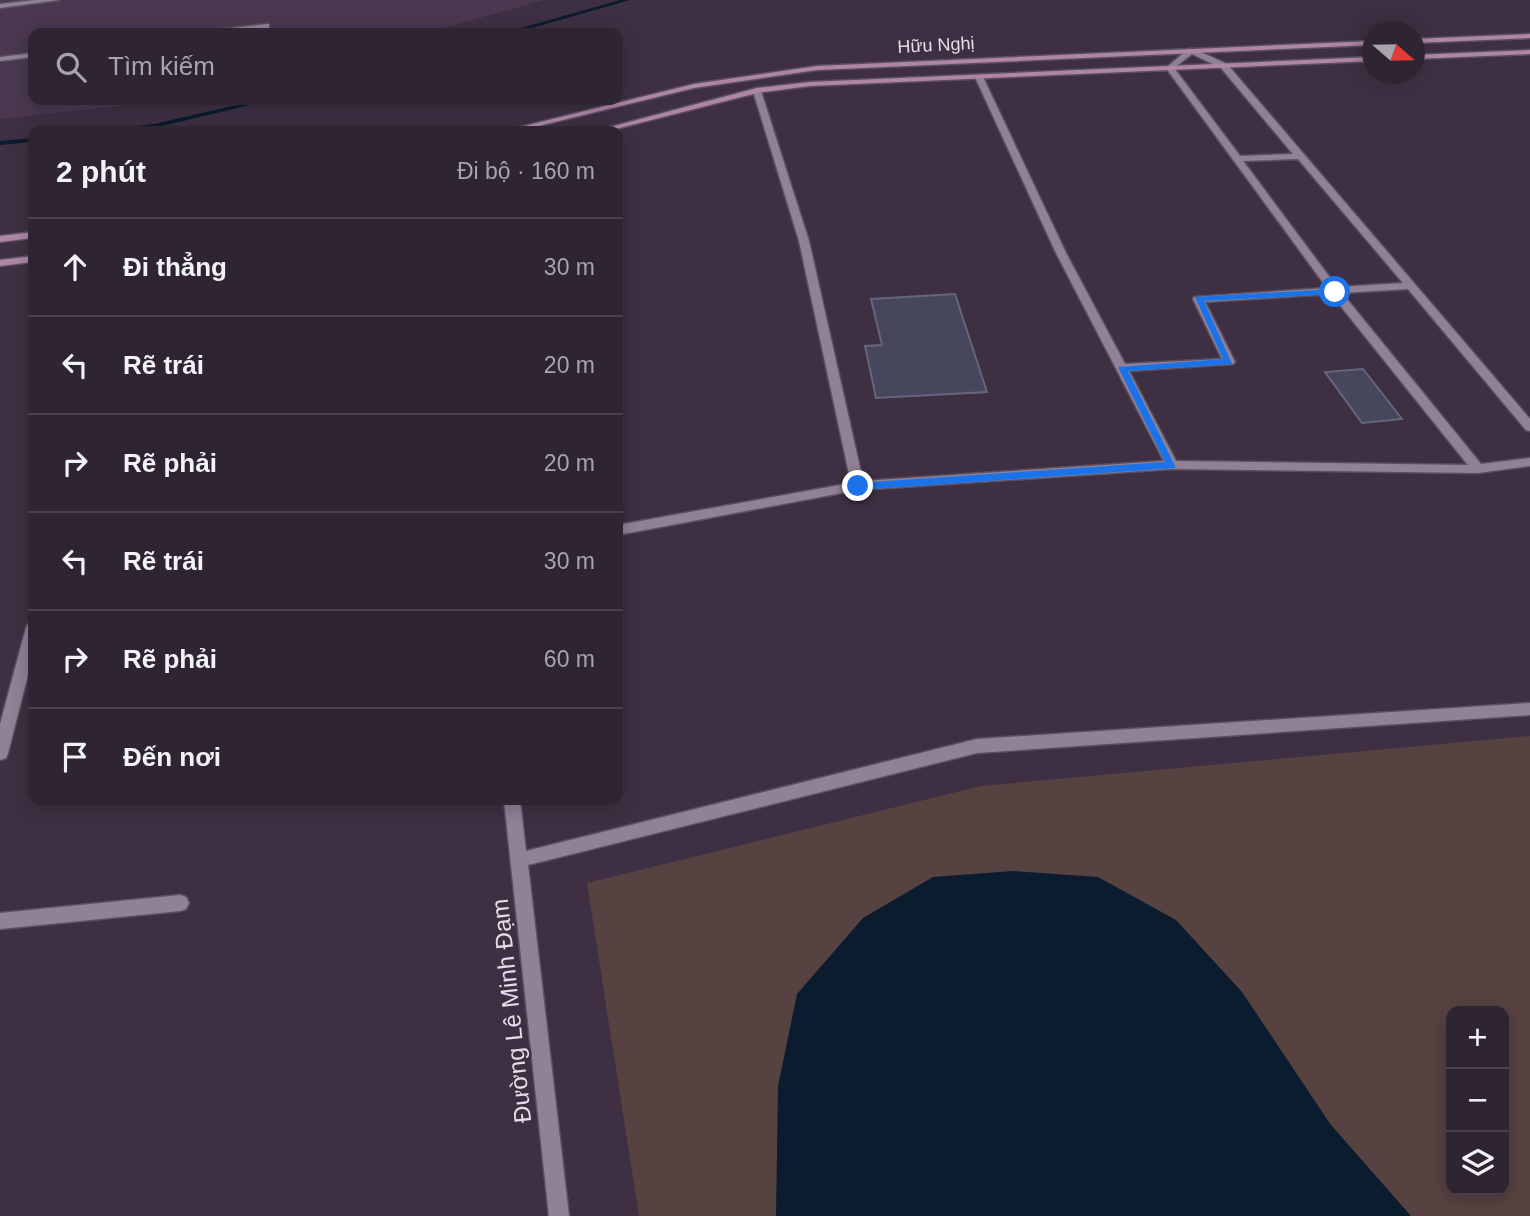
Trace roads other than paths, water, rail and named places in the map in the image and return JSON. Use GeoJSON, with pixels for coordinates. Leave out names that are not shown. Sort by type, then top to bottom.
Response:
{"type":"FeatureCollection","features":[{"type":"Feature","properties":{"kind":"main road"},"geometry":{"type":"LineString","coordinates":[[1425,41],[1530,36]]}},
{"type":"Feature","properties":{"kind":"main road","name":"Hữu Nghị"},"geometry":{"type":"LineString","coordinates":[[623,103],[694,86],[817,68],[1362,43]]}},
{"type":"Feature","properties":{"kind":"main road"},"geometry":{"type":"LineString","coordinates":[[1425,57],[1530,52]]}},
{"type":"Feature","properties":{"kind":"main road","name":"Hữu Nghị"},"geometry":{"type":"LineString","coordinates":[[619,126],[757,91],[810,84],[1362,60]]}},
{"type":"Feature","properties":{"kind":"main road","name":"Hữu Nghị"},"geometry":{"type":"LineString","coordinates":[[529,126],[615,105]]}},
{"type":"Feature","properties":{"kind":"main road"},"geometry":{"type":"LineString","coordinates":[[0,239],[28,236]]}},
{"type":"Feature","properties":{"kind":"main road"},"geometry":{"type":"LineString","coordinates":[[0,263],[28,260]]}},
{"type":"Feature","properties":{"kind":"street"},"geometry":{"type":"LineString","coordinates":[[0,6],[55,0]]}},
{"type":"Feature","properties":{"kind":"street"},"geometry":{"type":"LineString","coordinates":[[249,28],[267,26]]}},
{"type":"Feature","properties":{"kind":"street"},"geometry":{"type":"LineString","coordinates":[[1478,469],[1335,292],[1170,68],[1191,51],[1224,66],[1530,427]]}},
{"type":"Feature","properties":{"kind":"street"},"geometry":{"type":"LineString","coordinates":[[0,59],[28,56]]}},
{"type":"Feature","properties":{"kind":"street"},"geometry":{"type":"LineString","coordinates":[[979,76],[1061,253],[1172,465]]}},
{"type":"Feature","properties":{"kind":"street"},"geometry":{"type":"LineString","coordinates":[[757,91],[804,241],[858,486]]}},
{"type":"Feature","properties":{"kind":"street"},"geometry":{"type":"LineString","coordinates":[[1237,159],[1300,156]]}},
{"type":"Feature","properties":{"kind":"street"},"geometry":{"type":"LineString","coordinates":[[1122,369],[1229,362],[1198,299],[1410,286]]}},
{"type":"Feature","properties":{"kind":"street"},"geometry":{"type":"LineString","coordinates":[[623,529],[858,486],[1172,465],[1478,469],[1526,462],[1530,474]]}},
{"type":"Feature","properties":{"kind":"street"},"geometry":{"type":"LineString","coordinates":[[0,753],[28,656]]}},
{"type":"Feature","properties":{"kind":"street"},"geometry":{"type":"LineString","coordinates":[[519,860],[977,746],[1530,709]]}},
{"type":"Feature","properties":{"kind":"street","name":"Đường Lê Minh Đạm"},"geometry":{"type":"LineString","coordinates":[[513,805],[559,1216]]}},
{"type":"Feature","properties":{"kind":"street"},"geometry":{"type":"LineString","coordinates":[[0,921],[180,903]]}},
{"type":"Feature","properties":{"kind":"water"},"geometry":{"type":"Polygon","coordinates":[[[1013,871],[1098,877],[1176,920],[1242,992],[1331,1125],[1411,1216],[776,1216],[778,1086],[797,994],[863,918],[933,877],[1013,871]]]}},
{"type":"Feature","properties":{"kind":"waterway"},"geometry":{"type":"LineString","coordinates":[[525,28],[627,0]]}},
{"type":"Feature","properties":{"kind":"waterway"},"geometry":{"type":"LineString","coordinates":[[154,126],[245,105]]}},
{"type":"Feature","properties":{"kind":"waterway"},"geometry":{"type":"LineString","coordinates":[[0,143],[28,140]]}}]}
